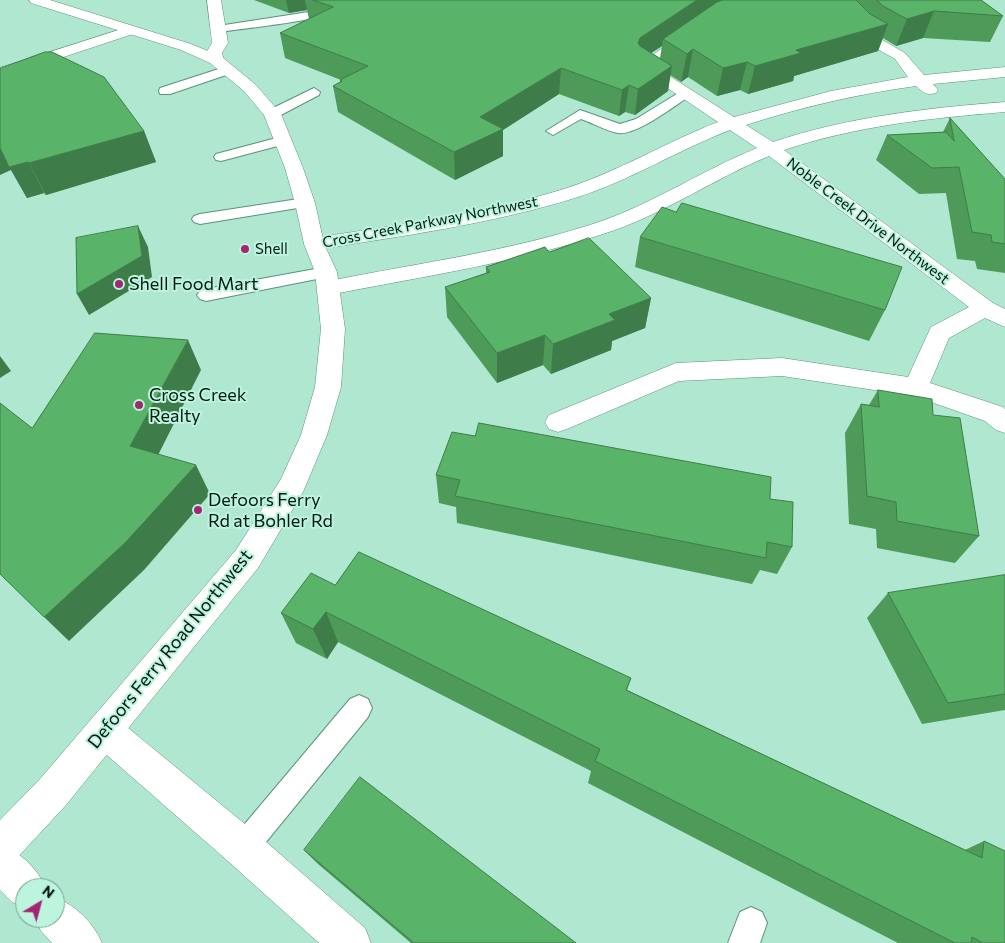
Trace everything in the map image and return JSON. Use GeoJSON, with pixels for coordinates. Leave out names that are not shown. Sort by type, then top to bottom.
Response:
{"type":"FeatureCollection","features":[{"type":"Feature","properties":{"kind":"street","name":"Defoors Ferry Road Northwest"},"geometry":{"type":"LineString","coordinates":[[0,847],[53,792],[247,559],[293,484],[314,435],[328,388],[333,329],[328,280],[314,244],[305,203],[284,140],[272,114],[250,88],[222,65],[186,47],[36,0]]}},
{"type":"Feature","properties":{"kind":"street"},"geometry":{"type":"LineString","coordinates":[[214,0],[220,43],[214,53],[222,65]]}},
{"type":"Feature","properties":{"kind":"street"},"geometry":{"type":"LineString","coordinates":[[816,4],[835,3],[867,38],[900,56],[919,80],[954,110]]}},
{"type":"Feature","properties":{"kind":"street","name":"Noble Creek Drive Northwest"},"geometry":{"type":"LineString","coordinates":[[706,24],[644,66],[730,124],[770,148],[995,314]]}},
{"type":"Feature","properties":{"kind":"street"},"geometry":{"type":"LineString","coordinates":[[0,72],[131,30]]}},
{"type":"Feature","properties":{"kind":"street","name":"Cross Creek Parkway Northwest"},"geometry":{"type":"LineString","coordinates":[[328,280],[447,243],[516,209],[573,193],[608,179],[693,138],[730,124],[802,103],[919,80],[963,74],[1005,72]]}},
{"type":"Feature","properties":{"kind":"street","name":"Cross Creek Parkway Northwest"},"geometry":{"type":"LineString","coordinates":[[314,244],[447,243],[543,245],[609,225],[652,206],[735,163],[770,148],[808,136],[860,124],[954,110],[1005,108]]}},
{"type":"Feature","properties":{"kind":"street"},"geometry":{"type":"LineString","coordinates":[[916,388],[939,333],[995,314]]}},
{"type":"Feature","properties":{"kind":"street"},"geometry":{"type":"LineString","coordinates":[[558,422],[676,372],[782,367],[916,388],[994,414],[1005,423]]}},
{"type":"Feature","properties":{"kind":"street"},"geometry":{"type":"LineString","coordinates":[[104,730],[243,848],[350,943]]}},
{"type":"Feature","properties":{"kind":"street"},"geometry":{"type":"LineString","coordinates":[[0,862],[16,878]]}},
{"type":"Feature","properties":{"kind":"street"},"geometry":{"type":"LineString","coordinates":[[65,927],[81,943]]}},
{"type":"Feature","properties":{"kind":"lane"},"geometry":{"type":"LineString","coordinates":[[218,29],[289,19],[350,5],[362,0]]}},
{"type":"Feature","properties":{"kind":"lane"},"geometry":{"type":"LineString","coordinates":[[835,3],[858,7]]}},
{"type":"Feature","properties":{"kind":"lane"},"geometry":{"type":"LineString","coordinates":[[165,91],[222,65]]}},
{"type":"Feature","properties":{"kind":"lane"},"geometry":{"type":"LineString","coordinates":[[272,114],[314,92]]}},
{"type":"Feature","properties":{"kind":"lane"},"geometry":{"type":"LineString","coordinates":[[553,131],[580,114],[620,129],[641,122],[685,94]]}},
{"type":"Feature","properties":{"kind":"lane"},"geometry":{"type":"LineString","coordinates":[[221,157],[284,140]]}},
{"type":"Feature","properties":{"kind":"lane"},"geometry":{"type":"LineString","coordinates":[[200,219],[305,203]]}},
{"type":"Feature","properties":{"kind":"lane"},"geometry":{"type":"LineString","coordinates":[[206,295],[328,280]]}},
{"type":"Feature","properties":{"kind":"lane"},"geometry":{"type":"LineString","coordinates":[[243,848],[359,708]]}},
{"type":"Feature","properties":{"kind":"building"},"geometry":{"type":"Polygon","coordinates":[[[313,0],[697,0],[640,38],[638,43],[640,46],[672,66],[638,89],[629,85],[622,90],[561,68],[480,117],[503,129],[454,152],[333,86],[342,81],[340,80],[368,66],[280,33],[333,7],[313,0]]]}},
{"type":"Feature","properties":{"kind":"building"},"geometry":{"type":"Polygon","coordinates":[[[723,0],[856,0],[870,14],[888,24],[796,50],[801,53],[755,66],[747,62],[723,68],[693,49],[687,54],[663,39],[717,2],[723,0]]]}},
{"type":"Feature","properties":{"kind":"building"},"geometry":{"type":"Polygon","coordinates":[[[877,0],[981,0],[1003,16],[934,11],[907,19],[883,6],[877,0]]]}},
{"type":"Feature","properties":{"kind":"building"},"geometry":{"type":"Polygon","coordinates":[[[45,52],[52,52],[104,77],[144,131],[9,167],[0,148],[0,69],[45,52]]]}},
{"type":"Feature","properties":{"kind":"building"},"geometry":{"type":"Polygon","coordinates":[[[950,118],[1005,179],[1005,244],[992,242],[991,235],[972,232],[959,167],[932,168],[887,135],[946,132],[954,141],[950,118]]]}},
{"type":"Feature","properties":{"kind":"building"},"geometry":{"type":"Polygon","coordinates":[[[682,203],[902,267],[885,310],[640,237],[662,207],[676,212],[682,203]]]}},
{"type":"Feature","properties":{"kind":"building"},"geometry":{"type":"Polygon","coordinates":[[[138,226],[142,256],[77,294],[76,238],[138,226]]]}},
{"type":"Feature","properties":{"kind":"building"},"geometry":{"type":"Polygon","coordinates":[[[589,238],[651,298],[609,314],[615,320],[553,344],[545,335],[497,353],[445,287],[490,272],[486,267],[545,247],[549,252],[589,238]]]}},
{"type":"Feature","properties":{"kind":"building"},"geometry":{"type":"Polygon","coordinates":[[[95,333],[188,340],[130,446],[196,465],[125,543],[44,617],[0,574],[0,403],[32,428],[95,333]]]}},
{"type":"Feature","properties":{"kind":"building"},"geometry":{"type":"Polygon","coordinates":[[[878,390],[932,399],[933,415],[960,418],[979,536],[897,521],[896,502],[867,496],[861,404],[879,407],[878,390]]]}},
{"type":"Feature","properties":{"kind":"building"},"geometry":{"type":"Polygon","coordinates":[[[479,423],[771,477],[770,499],[793,502],[792,547],[767,542],[766,558],[455,496],[460,480],[436,475],[452,432],[475,436],[479,423]]]}},
{"type":"Feature","properties":{"kind":"building"},"geometry":{"type":"Polygon","coordinates":[[[359,552],[631,678],[626,690],[982,858],[984,841],[1005,851],[1005,943],[983,943],[972,937],[971,943],[955,943],[595,761],[600,749],[326,612],[313,629],[281,613],[311,573],[335,585],[359,552]]]}},
{"type":"Feature","properties":{"kind":"building"},"geometry":{"type":"Polygon","coordinates":[[[1005,575],[1005,694],[948,703],[888,593],[1005,575]]]}},
{"type":"Feature","properties":{"kind":"building"},"geometry":{"type":"Polygon","coordinates":[[[360,777],[576,943],[414,943],[304,850],[360,777]]]}},
{"type":"Feature","properties":{"kind":"place","name":"Shell"},"geometry":{"type":"Point","coordinates":[245,249]}},
{"type":"Feature","properties":{"kind":"place","name":"Shell Food Mart"},"geometry":{"type":"Point","coordinates":[119,284]}},
{"type":"Feature","properties":{"kind":"place","name":"Cross Creek Realty"},"geometry":{"type":"Point","coordinates":[139,405]}},
{"type":"Feature","properties":{"kind":"place","name":"Defoors Ferry Rd at Bohler Rd"},"geometry":{"type":"Point","coordinates":[198,510]}}]}
